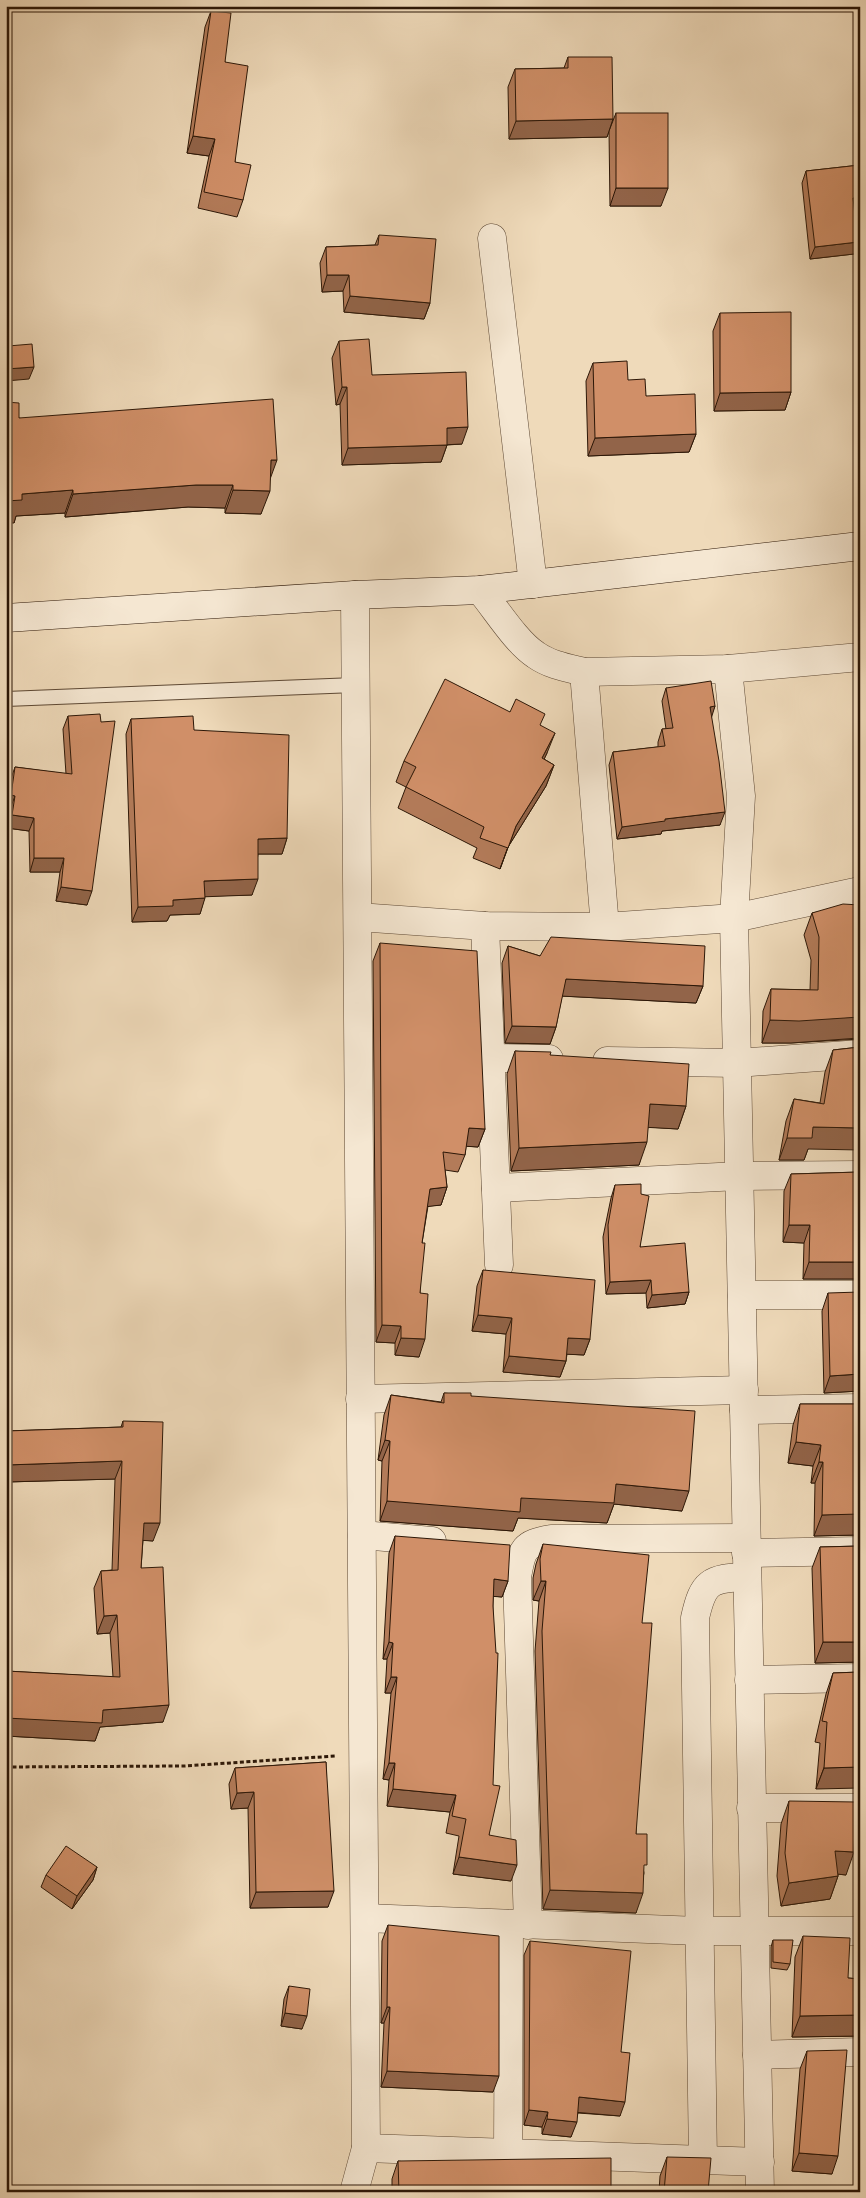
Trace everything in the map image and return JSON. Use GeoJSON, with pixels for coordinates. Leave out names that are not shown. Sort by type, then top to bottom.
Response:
{"type":"FeatureCollection","features":[{"type":"Feature","properties":{"kind":"street"},"geometry":{"type":"LineString","coordinates":[[492,238],[533,584]]}},
{"type":"Feature","properties":{"kind":"street"},"geometry":{"type":"LineString","coordinates":[[6,618],[355,595],[480,590],[860,546]]}},
{"type":"Feature","properties":{"kind":"street"},"geometry":{"type":"LineString","coordinates":[[480,590],[523,643],[536,656],[563,667],[584,672],[728,669],[860,657]]}},
{"type":"Feature","properties":{"kind":"street"},"geometry":{"type":"LineString","coordinates":[[354,2192],[366,2148],[355,595]]}},
{"type":"Feature","properties":{"kind":"street"},"geometry":{"type":"LineString","coordinates":[[728,669],[741,796],[734,918],[748,1680],[760,2192]]}},
{"type":"Feature","properties":{"kind":"street"},"geometry":{"type":"LineString","coordinates":[[584,672],[604,927]]}},
{"type":"Feature","properties":{"kind":"street"},"geometry":{"type":"LineString","coordinates":[[358,917],[485,926],[604,927],[734,918],[860,891]]}},
{"type":"Feature","properties":{"kind":"street"},"geometry":{"type":"LineString","coordinates":[[485,926],[499,1265]]}},
{"type":"Feature","properties":{"kind":"street"},"geometry":{"type":"LineString","coordinates":[[491,1058],[737,1063],[860,1054]]}},
{"type":"Feature","properties":{"kind":"street"},"geometry":{"type":"LineString","coordinates":[[496,1188],[739,1176],[860,1175]]}},
{"type":"Feature","properties":{"kind":"street"},"geometry":{"type":"LineString","coordinates":[[742,1296],[860,1295]]}},
{"type":"Feature","properties":{"kind":"street"},"geometry":{"type":"LineString","coordinates":[[360,1398],[744,1400],[860,1408]]}},
{"type":"Feature","properties":{"kind":"street"},"geometry":{"type":"LineString","coordinates":[[362,1536],[458,1543]]}},
{"type":"Feature","properties":{"kind":"street"},"geometry":{"type":"LineString","coordinates":[[508,2154],[519,1924],[517,1577],[525,1548],[532,1542],[550,1539],[746,1556],[860,1551]]}},
{"type":"Feature","properties":{"kind":"street"},"geometry":{"type":"LineString","coordinates":[[496,1546],[525,1548]]}},
{"type":"Feature","properties":{"kind":"street"},"geometry":{"type":"LineString","coordinates":[[703,2161],[695,1618],[699,1599],[707,1586],[725,1578],[746,1556]]}},
{"type":"Feature","properties":{"kind":"street"},"geometry":{"type":"LineString","coordinates":[[748,1680],[860,1678]]}},
{"type":"Feature","properties":{"kind":"street"},"geometry":{"type":"LineString","coordinates":[[752,1808],[860,1808]]}},
{"type":"Feature","properties":{"kind":"street"},"geometry":{"type":"LineString","coordinates":[[364,1918],[699,1931],[860,1930]]}},
{"type":"Feature","properties":{"kind":"street"},"geometry":{"type":"LineString","coordinates":[[757,2054],[860,2052]]}},
{"type":"Feature","properties":{"kind":"street"},"geometry":{"type":"LineString","coordinates":[[366,2148],[760,2162]]}},
{"type":"Feature","properties":{"kind":"lane"},"geometry":{"type":"LineString","coordinates":[[6,699],[355,685]]}},
{"type":"Feature","properties":{"kind":"path"},"geometry":{"type":"LineString","coordinates":[[6,1767],[184,1766],[363,1755]]}},
{"type":"Feature","properties":{"kind":"building"},"geometry":{"type":"Polygon","coordinates":[[[211,11],[231,13],[225,62],[248,66],[235,162],[251,165],[243,200],[204,192],[215,139],[193,136],[211,11]]]}},
{"type":"Feature","properties":{"kind":"building"},"geometry":{"type":"Polygon","coordinates":[[[568,57],[612,57],[613,119],[516,121],[515,69],[568,68],[568,57]]]}},
{"type":"Feature","properties":{"kind":"building"},"geometry":{"type":"Polygon","coordinates":[[[616,113],[668,113],[668,188],[616,188],[616,113]]]}},
{"type":"Feature","properties":{"kind":"building"},"geometry":{"type":"Polygon","coordinates":[[[860,165],[860,198],[853,198],[858,242],[815,247],[806,171],[860,165]]]}},
{"type":"Feature","properties":{"kind":"building"},"geometry":{"type":"Polygon","coordinates":[[[379,235],[436,239],[430,303],[350,296],[349,275],[327,275],[326,247],[378,245],[379,235]]]}},
{"type":"Feature","properties":{"kind":"building"},"geometry":{"type":"Polygon","coordinates":[[[791,312],[791,392],[720,393],[720,313],[791,312]]]}},
{"type":"Feature","properties":{"kind":"building"},"geometry":{"type":"Polygon","coordinates":[[[369,339],[372,375],[466,372],[468,427],[447,428],[447,445],[348,448],[347,387],[342,387],[339,341],[369,339]]]}},
{"type":"Feature","properties":{"kind":"building"},"geometry":{"type":"Polygon","coordinates":[[[6,342],[8,342],[8,346],[32,344],[34,367],[6,369],[6,342]]]}},
{"type":"Feature","properties":{"kind":"building"},"geometry":{"type":"Polygon","coordinates":[[[627,361],[628,380],[645,379],[646,396],[695,394],[696,434],[595,438],[593,363],[627,361]]]}},
{"type":"Feature","properties":{"kind":"building"},"geometry":{"type":"Polygon","coordinates":[[[273,399],[277,460],[271,460],[270,491],[233,490],[233,485],[196,485],[73,494],[73,490],[22,494],[22,500],[6,501],[6,402],[19,403],[19,418],[273,399]]]}},
{"type":"Feature","properties":{"kind":"building"},"geometry":{"type":"Polygon","coordinates":[[[445,679],[510,712],[516,699],[545,714],[540,725],[555,733],[542,758],[554,765],[516,826],[508,848],[480,838],[484,827],[406,787],[416,767],[404,761],[445,679]]]}},
{"type":"Feature","properties":{"kind":"building"},"geometry":{"type":"Polygon","coordinates":[[[711,681],[715,706],[710,707],[725,812],[665,819],[665,821],[622,827],[613,752],[665,746],[662,729],[673,728],[666,688],[711,681]]]}},
{"type":"Feature","properties":{"kind":"building"},"geometry":{"type":"Polygon","coordinates":[[[100,714],[101,722],[115,721],[92,891],[61,887],[64,858],[34,858],[34,818],[12,815],[15,796],[11,795],[15,767],[72,774],[68,716],[100,714]]]}},
{"type":"Feature","properties":{"kind":"building"},"geometry":{"type":"Polygon","coordinates":[[[193,716],[194,730],[289,735],[287,838],[258,839],[258,879],[204,881],[205,898],[173,900],[173,906],[138,907],[131,719],[193,716]]]}},
{"type":"Feature","properties":{"kind":"building"},"geometry":{"type":"Polygon","coordinates":[[[843,904],[860,905],[860,1017],[799,1021],[770,1020],[771,989],[818,990],[819,937],[812,913],[843,904]]]}},
{"type":"Feature","properties":{"kind":"building"},"geometry":{"type":"Polygon","coordinates":[[[551,937],[705,946],[703,986],[566,979],[556,1027],[512,1026],[508,946],[540,956],[551,937]]]}},
{"type":"Feature","properties":{"kind":"building"},"geometry":{"type":"Polygon","coordinates":[[[380,943],[477,951],[485,1129],[469,1128],[465,1155],[443,1152],[447,1187],[430,1189],[422,1243],[425,1243],[420,1293],[428,1294],[425,1339],[401,1338],[401,1326],[382,1325],[380,943]]]}},
{"type":"Feature","properties":{"kind":"building"},"geometry":{"type":"Polygon","coordinates":[[[860,1047],[860,1128],[813,1127],[812,1138],[787,1138],[794,1099],[824,1104],[833,1050],[860,1047]]]}},
{"type":"Feature","properties":{"kind":"building"},"geometry":{"type":"Polygon","coordinates":[[[515,1051],[551,1052],[550,1055],[689,1064],[686,1106],[650,1104],[647,1142],[519,1148],[515,1051]]]}},
{"type":"Feature","properties":{"kind":"building"},"geometry":{"type":"Polygon","coordinates":[[[860,1172],[860,1262],[809,1262],[810,1225],[789,1225],[791,1174],[860,1172]]]}},
{"type":"Feature","properties":{"kind":"building"},"geometry":{"type":"Polygon","coordinates":[[[641,1184],[641,1194],[649,1196],[640,1247],[685,1243],[689,1292],[652,1295],[651,1280],[610,1282],[608,1225],[615,1185],[641,1184]]]}},
{"type":"Feature","properties":{"kind":"building"},"geometry":{"type":"Polygon","coordinates":[[[483,1270],[595,1280],[590,1339],[568,1338],[566,1361],[509,1356],[512,1318],[478,1315],[483,1270]]]}},
{"type":"Feature","properties":{"kind":"building"},"geometry":{"type":"Polygon","coordinates":[[[860,1292],[860,1374],[830,1376],[828,1293],[860,1292]]]}},
{"type":"Feature","properties":{"kind":"building"},"geometry":{"type":"Polygon","coordinates":[[[444,1393],[471,1393],[471,1396],[695,1411],[689,1491],[616,1484],[614,1503],[521,1498],[520,1512],[387,1501],[390,1441],[385,1440],[391,1395],[444,1403],[444,1393]]]}},
{"type":"Feature","properties":{"kind":"building"},"geometry":{"type":"Polygon","coordinates":[[[800,1404],[860,1404],[860,1514],[822,1515],[823,1462],[819,1462],[821,1445],[796,1442],[800,1404]]]}},
{"type":"Feature","properties":{"kind":"building"},"geometry":{"type":"Polygon","coordinates":[[[123,1421],[163,1422],[160,1523],[144,1523],[141,1568],[163,1567],[169,1705],[103,1710],[102,1723],[6,1718],[6,1671],[120,1677],[117,1615],[104,1616],[101,1571],[118,1570],[122,1461],[6,1465],[6,1431],[123,1427],[123,1421]]]}},
{"type":"Feature","properties":{"kind":"building"},"geometry":{"type":"Polygon","coordinates":[[[395,1536],[510,1545],[508,1581],[494,1579],[493,1606],[496,1653],[498,1653],[493,1785],[500,1786],[489,1835],[516,1840],[517,1865],[459,1857],[466,1819],[452,1816],[456,1795],[393,1789],[395,1763],[389,1763],[397,1677],[391,1677],[393,1643],[389,1642],[395,1536]]]}},
{"type":"Feature","properties":{"kind":"building"},"geometry":{"type":"Polygon","coordinates":[[[543,1544],[649,1555],[642,1623],[652,1623],[636,1834],[647,1834],[647,1865],[644,1865],[643,1893],[550,1890],[542,1631],[546,1581],[541,1581],[540,1559],[543,1544]]]}},
{"type":"Feature","properties":{"kind":"building"},"geometry":{"type":"Polygon","coordinates":[[[860,1546],[860,1642],[823,1642],[820,1547],[860,1546]]]}},
{"type":"Feature","properties":{"kind":"building"},"geometry":{"type":"Polygon","coordinates":[[[860,1672],[860,1767],[824,1768],[827,1722],[822,1721],[833,1673],[860,1672]]]}},
{"type":"Feature","properties":{"kind":"building"},"geometry":{"type":"Polygon","coordinates":[[[326,1762],[334,1891],[256,1892],[254,1792],[237,1793],[235,1768],[326,1762]]]}},
{"type":"Feature","properties":{"kind":"building"},"geometry":{"type":"Polygon","coordinates":[[[789,1801],[856,1802],[854,1852],[835,1851],[838,1876],[789,1883],[785,1853],[789,1801]]]}},
{"type":"Feature","properties":{"kind":"building"},"geometry":{"type":"Polygon","coordinates":[[[66,1846],[97,1867],[77,1896],[46,1875],[66,1846]]]}},
{"type":"Feature","properties":{"kind":"building"},"geometry":{"type":"Polygon","coordinates":[[[388,1925],[499,1936],[499,2076],[387,2071],[390,2007],[387,2007],[388,1925]]]}},
{"type":"Feature","properties":{"kind":"building"},"geometry":{"type":"Polygon","coordinates":[[[803,1936],[850,1938],[848,1978],[860,1979],[860,2015],[800,2016],[803,1936]]]}},
{"type":"Feature","properties":{"kind":"building"},"geometry":{"type":"Polygon","coordinates":[[[773,1940],[793,1940],[790,1964],[773,1962],[773,1940]]]}},
{"type":"Feature","properties":{"kind":"building"},"geometry":{"type":"Polygon","coordinates":[[[530,1941],[631,1951],[621,2052],[630,2053],[625,2102],[579,2097],[577,2122],[547,2119],[548,2112],[529,2110],[530,1941]]]}},
{"type":"Feature","properties":{"kind":"building"},"geometry":{"type":"Polygon","coordinates":[[[289,1986],[310,1989],[307,2016],[285,2013],[289,1986]]]}},
{"type":"Feature","properties":{"kind":"building"},"geometry":{"type":"Polygon","coordinates":[[[847,2050],[838,2156],[799,2153],[807,2051],[847,2050]]]}},
{"type":"Feature","properties":{"kind":"building"},"geometry":{"type":"Polygon","coordinates":[[[667,2157],[711,2158],[708,2192],[664,2192],[667,2157]]]}},
{"type":"Feature","properties":{"kind":"building"},"geometry":{"type":"Polygon","coordinates":[[[611,2158],[611,2192],[399,2192],[398,2161],[611,2158]]]}}]}
